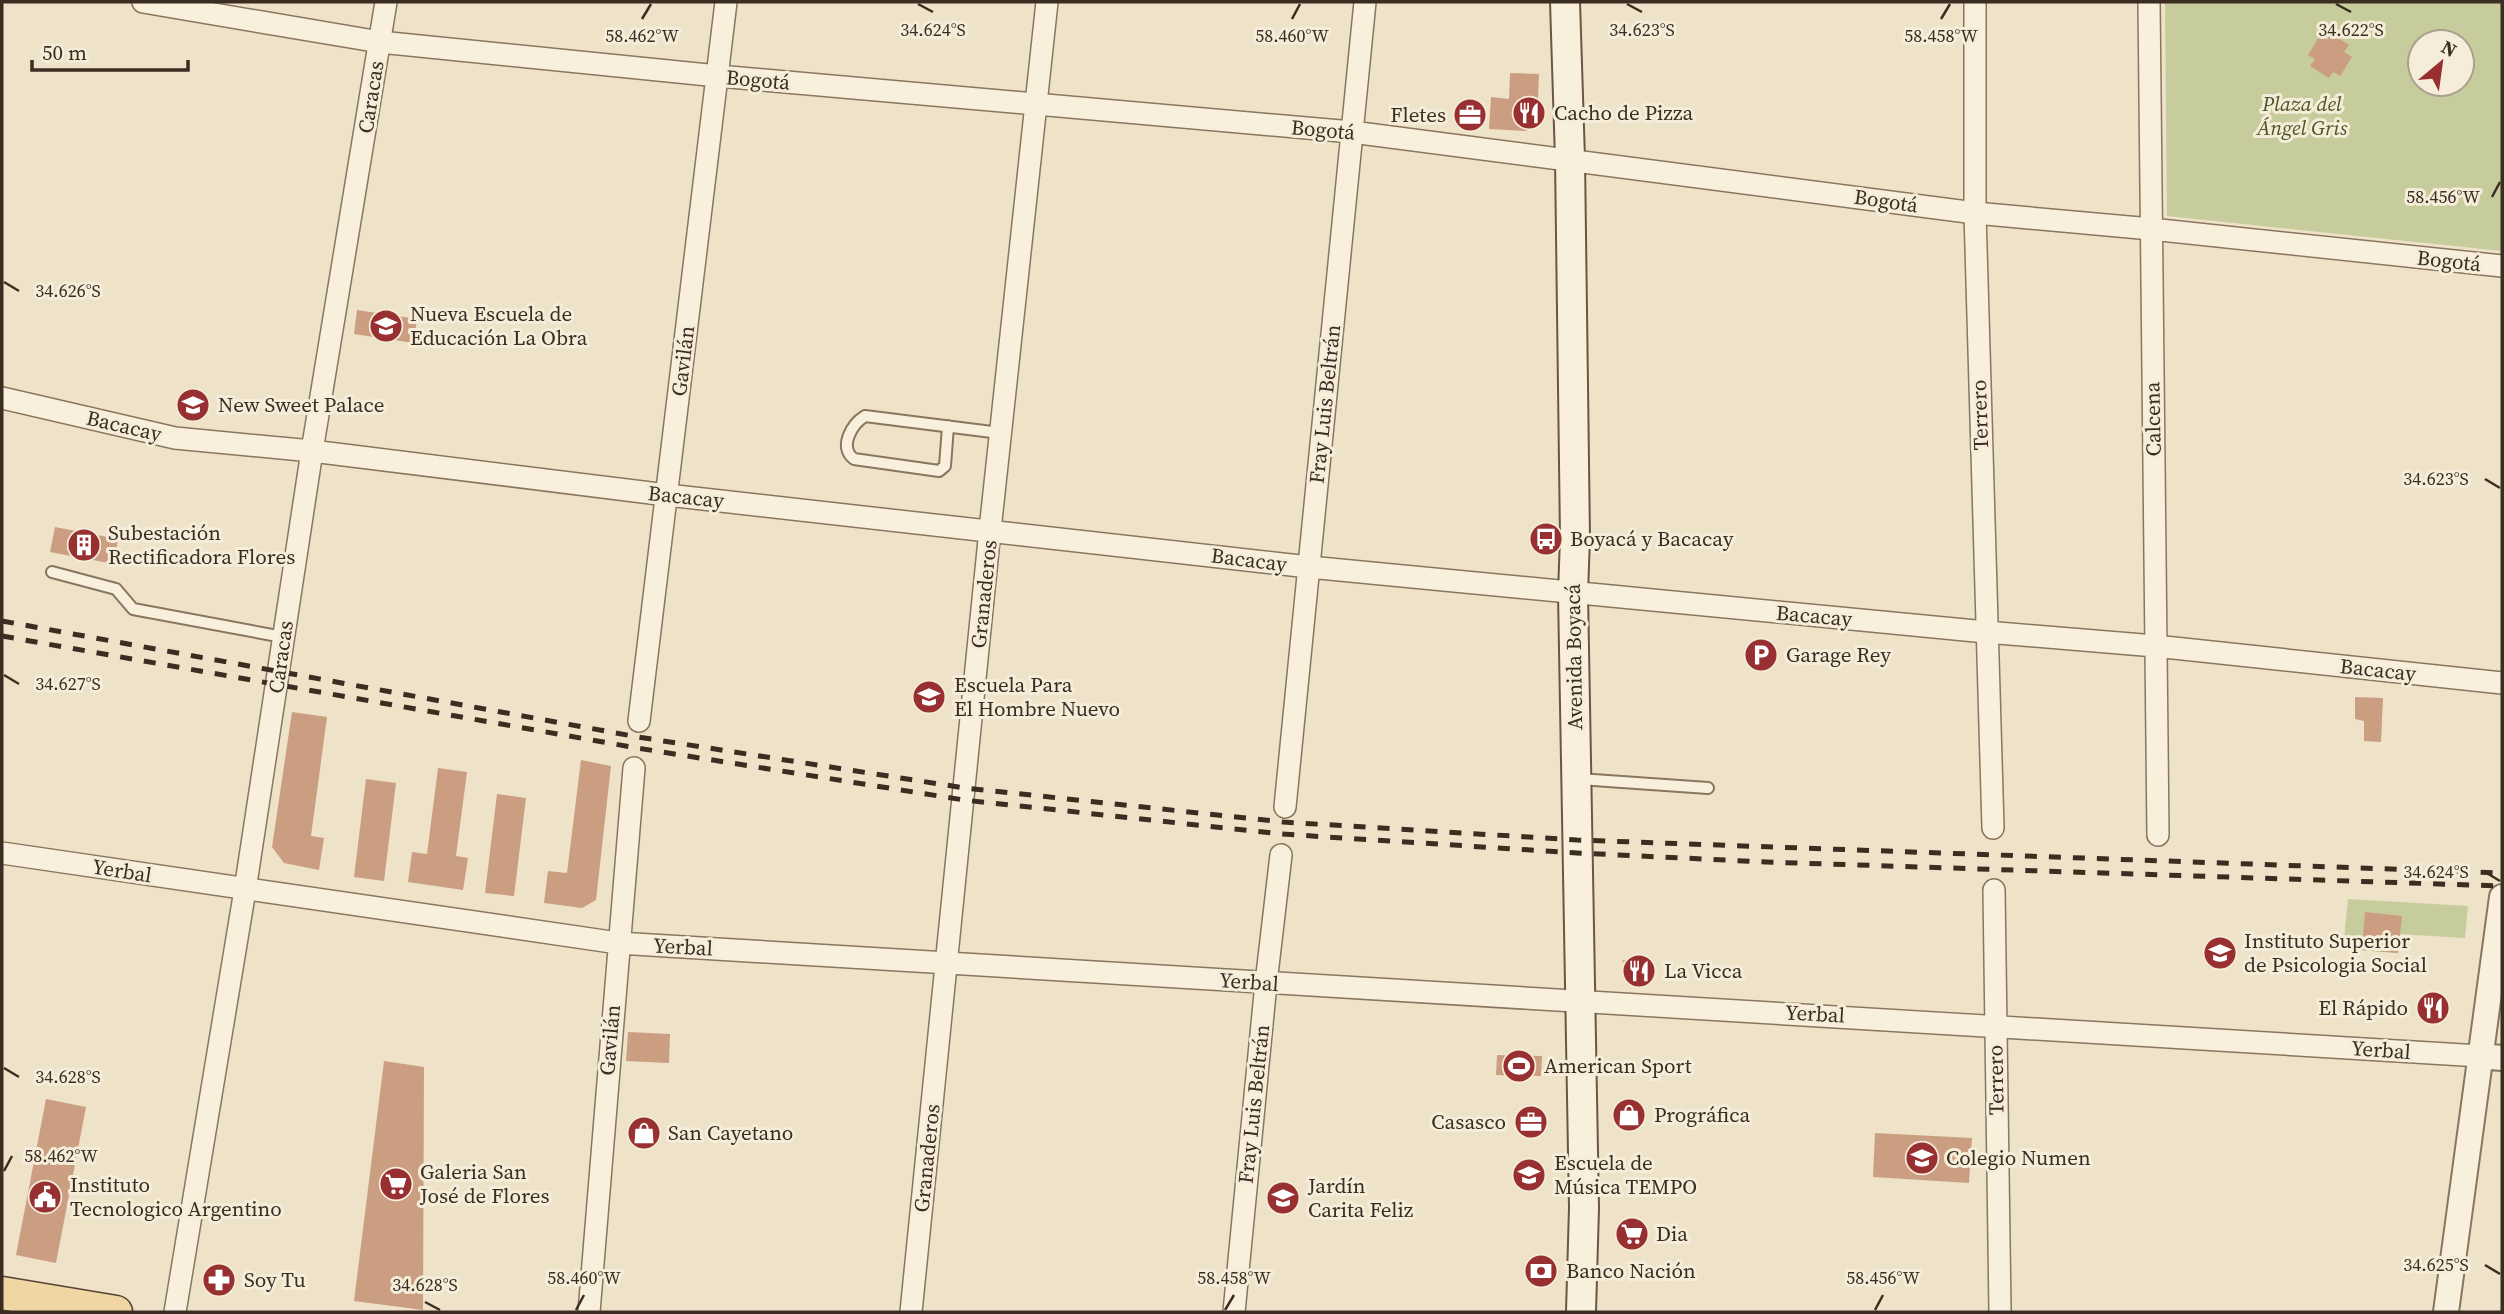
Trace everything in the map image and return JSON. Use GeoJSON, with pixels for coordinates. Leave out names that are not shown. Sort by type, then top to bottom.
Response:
{"type":"FeatureCollection","features":[{"type":"Feature","properties":{"kind":"main road","name":"Avenida Boyacá"},"geometry":{"type":"LineString","coordinates":[[1565,2],[1570,159],[1575,538],[1573,593],[1584,1208],[1581,1312]]}},
{"type":"Feature","properties":{"kind":"main road"},"geometry":{"type":"LineString","coordinates":[[2,1293],[116,1312]]}},
{"type":"Feature","properties":{"kind":"street","name":"Bogotá"},"geometry":{"type":"LineString","coordinates":[[144,2],[380,42],[718,76],[1352,132],[1975,213],[2502,267]]}},
{"type":"Feature","properties":{"kind":"street","name":"Caracas"},"geometry":{"type":"LineString","coordinates":[[175,1312],[386,2]]}},
{"type":"Feature","properties":{"kind":"street","name":"Gavilán"},"geometry":{"type":"LineString","coordinates":[[639,721],[726,2]]}},
{"type":"Feature","properties":{"kind":"street","name":"Granaderos"},"geometry":{"type":"LineString","coordinates":[[911,1312],[1000,433],[1047,2]]}},
{"type":"Feature","properties":{"kind":"street","name":"Fray Luis Beltrán"},"geometry":{"type":"LineString","coordinates":[[1285,807],[1364,2]]}},
{"type":"Feature","properties":{"kind":"street","name":"Terrero"},"geometry":{"type":"LineString","coordinates":[[1975,2],[1975,213],[1993,828]]}},
{"type":"Feature","properties":{"kind":"street","name":"Calcena"},"geometry":{"type":"LineString","coordinates":[[2149,2],[2158,835]]}},
{"type":"Feature","properties":{"kind":"street","name":"Bacacay"},"geometry":{"type":"LineString","coordinates":[[2,398],[175,438],[312,451],[667,495],[1309,567],[2155,646],[2502,683]]}},
{"type":"Feature","properties":{"kind":"street","name":"Gavilán"},"geometry":{"type":"LineString","coordinates":[[589,1312],[634,768]]}},
{"type":"Feature","properties":{"kind":"street","name":"Yerbal"},"geometry":{"type":"LineString","coordinates":[[2,853],[618,943],[2491,1057]]}},
{"type":"Feature","properties":{"kind":"street","name":"Fray Luis Beltrán"},"geometry":{"type":"LineString","coordinates":[[1234,1312],[1266,983],[1282,855]]}},
{"type":"Feature","properties":{"kind":"street","name":"Terrero"},"geometry":{"type":"LineString","coordinates":[[1994,890],[2000,1312]]}},
{"type":"Feature","properties":{"kind":"street"},"geometry":{"type":"LineString","coordinates":[[2446,1312],[2491,1057],[2502,897]]}},
{"type":"Feature","properties":{"kind":"lane"},"geometry":{"type":"LineString","coordinates":[[948,426],[945,466],[939,471],[854,459],[847,450],[849,431],[856,421],[865,416],[948,426],[1000,433]]}},
{"type":"Feature","properties":{"kind":"lane"},"geometry":{"type":"LineString","coordinates":[[52,572],[116,589],[133,610],[283,637]]}},
{"type":"Feature","properties":{"kind":"lane"},"geometry":{"type":"LineString","coordinates":[[1576,779],[1708,788]]}},
{"type":"Feature","properties":{"kind":"green space","name":"Plaza del Ángel Gris"},"geometry":{"type":"Polygon","coordinates":[[[2165,2],[2502,2],[2502,251],[2167,216],[2165,2]]]}},
{"type":"Feature","properties":{"kind":"green space"},"geometry":{"type":"Polygon","coordinates":[[[2348,899],[2468,906],[2465,938],[2399,934],[2398,953],[2343,949],[2348,899]]]}},
{"type":"Feature","properties":{"kind":"building"},"geometry":{"type":"Polygon","coordinates":[[[2331,33],[2349,45],[2344,52],[2352,57],[2340,76],[2333,72],[2329,78],[2310,66],[2315,59],[2308,55],[2320,35],[2327,40],[2331,33]]]}},
{"type":"Feature","properties":{"kind":"building"},"geometry":{"type":"Polygon","coordinates":[[[1510,73],[1539,74],[1537,123],[1526,131],[1489,129],[1491,97],[1509,99],[1510,73]]]}},
{"type":"Feature","properties":{"kind":"building","name":"Nueva Escuela de Educación La Obra"},"geometry":{"type":"Polygon","coordinates":[[[357,310],[417,319],[414,343],[354,334],[357,310]]]}},
{"type":"Feature","properties":{"kind":"building","name":"Subestación Rectificadora Flores"},"geometry":{"type":"Polygon","coordinates":[[[55,527],[118,539],[114,564],[50,552],[55,527]]]}},
{"type":"Feature","properties":{"kind":"building"},"geometry":{"type":"Polygon","coordinates":[[[2355,697],[2383,698],[2381,742],[2364,741],[2364,721],[2355,719],[2355,697]]]}},
{"type":"Feature","properties":{"kind":"building"},"geometry":{"type":"Polygon","coordinates":[[[292,712],[327,717],[311,836],[324,838],[319,870],[284,863],[272,847],[292,712]]]}},
{"type":"Feature","properties":{"kind":"building"},"geometry":{"type":"Polygon","coordinates":[[[581,760],[611,766],[596,900],[582,908],[544,903],[548,871],[567,873],[581,760]]]}},
{"type":"Feature","properties":{"kind":"building"},"geometry":{"type":"Polygon","coordinates":[[[438,768],[467,772],[456,856],[468,858],[463,890],[408,882],[412,852],[427,854],[438,768]]]}},
{"type":"Feature","properties":{"kind":"building"},"geometry":{"type":"Polygon","coordinates":[[[366,779],[396,783],[384,881],[354,877],[366,779]]]}},
{"type":"Feature","properties":{"kind":"building"},"geometry":{"type":"Polygon","coordinates":[[[497,794],[526,798],[514,896],[485,893],[497,794]]]}},
{"type":"Feature","properties":{"kind":"building"},"geometry":{"type":"Polygon","coordinates":[[[2365,912],[2402,916],[2398,953],[2362,950],[2365,912]]]}},
{"type":"Feature","properties":{"kind":"building","name":"La Vicca"},"geometry":{"type":"Polygon","coordinates":[[[1622,960],[1649,964],[1648,977],[1633,975],[1622,960]]]}},
{"type":"Feature","properties":{"kind":"building"},"geometry":{"type":"Polygon","coordinates":[[[628,1032],[670,1034],[669,1063],[626,1061],[628,1032]]]}},
{"type":"Feature","properties":{"kind":"building","name":"American Sport"},"geometry":{"type":"Polygon","coordinates":[[[1497,1055],[1542,1056],[1541,1076],[1496,1075],[1497,1055]]]}},
{"type":"Feature","properties":{"kind":"building","name":"Galeria San José de Flores"},"geometry":{"type":"Polygon","coordinates":[[[384,1061],[424,1067],[423,1310],[354,1301],[384,1061]]]}},
{"type":"Feature","properties":{"kind":"building"},"geometry":{"type":"Polygon","coordinates":[[[46,1099],[86,1107],[56,1263],[16,1255],[46,1099]]]}},
{"type":"Feature","properties":{"kind":"building","name":"Colegio Numen"},"geometry":{"type":"Polygon","coordinates":[[[1875,1133],[1972,1138],[1969,1183],[1873,1177],[1875,1133]]]}},
{"type":"Feature","properties":{"kind":"railway"},"geometry":{"type":"LineString","coordinates":[[2,621],[638,737],[965,788],[1283,822],[1577,840],[2502,873]]}},
{"type":"Feature","properties":{"kind":"railway"},"geometry":{"type":"LineString","coordinates":[[2,636],[637,748],[964,800],[1281,834],[1766,862],[2502,886]]}},
{"type":"Feature","properties":{"kind":"place","name":"Cacho de Pizza"},"geometry":{"type":"Point","coordinates":[1529,113]}},
{"type":"Feature","properties":{"kind":"place","name":"Fletes"},"geometry":{"type":"Point","coordinates":[1470,115]}},
{"type":"Feature","properties":{"kind":"place","name":"Nueva Escuela de Educación La Obra"},"geometry":{"type":"Point","coordinates":[386,326]}},
{"type":"Feature","properties":{"kind":"place","name":"New Sweet Palace"},"geometry":{"type":"Point","coordinates":[193,405]}},
{"type":"Feature","properties":{"kind":"place","name":"Boyacá y Bacacay"},"geometry":{"type":"Point","coordinates":[1546,539]}},
{"type":"Feature","properties":{"kind":"place","name":"Subestación Rectificadora Flores"},"geometry":{"type":"Point","coordinates":[84,545]}},
{"type":"Feature","properties":{"kind":"place","name":"Garage Rey"},"geometry":{"type":"Point","coordinates":[1761,655]}},
{"type":"Feature","properties":{"kind":"place","name":"Escuela Para El Hombre Nuevo"},"geometry":{"type":"Point","coordinates":[929,697]}},
{"type":"Feature","properties":{"kind":"place","name":"Instituto Superior de Psicologia Social"},"geometry":{"type":"Point","coordinates":[2220,953]}},
{"type":"Feature","properties":{"kind":"place","name":"La Vicca"},"geometry":{"type":"Point","coordinates":[1639,971]}},
{"type":"Feature","properties":{"kind":"place","name":"El Rápido"},"geometry":{"type":"Point","coordinates":[2433,1008]}},
{"type":"Feature","properties":{"kind":"place","name":"American Sport"},"geometry":{"type":"Point","coordinates":[1519,1066]}},
{"type":"Feature","properties":{"kind":"place","name":"Prográfica"},"geometry":{"type":"Point","coordinates":[1629,1115]}},
{"type":"Feature","properties":{"kind":"place","name":"Casasco"},"geometry":{"type":"Point","coordinates":[1531,1122]}},
{"type":"Feature","properties":{"kind":"place","name":"San Cayetano"},"geometry":{"type":"Point","coordinates":[644,1133]}},
{"type":"Feature","properties":{"kind":"place","name":"Colegio Numen"},"geometry":{"type":"Point","coordinates":[1922,1158]}},
{"type":"Feature","properties":{"kind":"place","name":"Escuela de Música TEMPO"},"geometry":{"type":"Point","coordinates":[1529,1175]}},
{"type":"Feature","properties":{"kind":"place","name":"Galeria San José de Flores"},"geometry":{"type":"Point","coordinates":[396,1184]}},
{"type":"Feature","properties":{"kind":"place","name":"Instituto Tecnologico Argentino"},"geometry":{"type":"Point","coordinates":[45,1197]}},
{"type":"Feature","properties":{"kind":"place","name":"Jardín Carita Feliz"},"geometry":{"type":"Point","coordinates":[1283,1198]}},
{"type":"Feature","properties":{"kind":"place","name":"Dia"},"geometry":{"type":"Point","coordinates":[1632,1234]}},
{"type":"Feature","properties":{"kind":"place","name":"Banco Nación"},"geometry":{"type":"Point","coordinates":[1541,1271]}},
{"type":"Feature","properties":{"kind":"place","name":"Soy Tu"},"geometry":{"type":"Point","coordinates":[219,1280]}}]}
